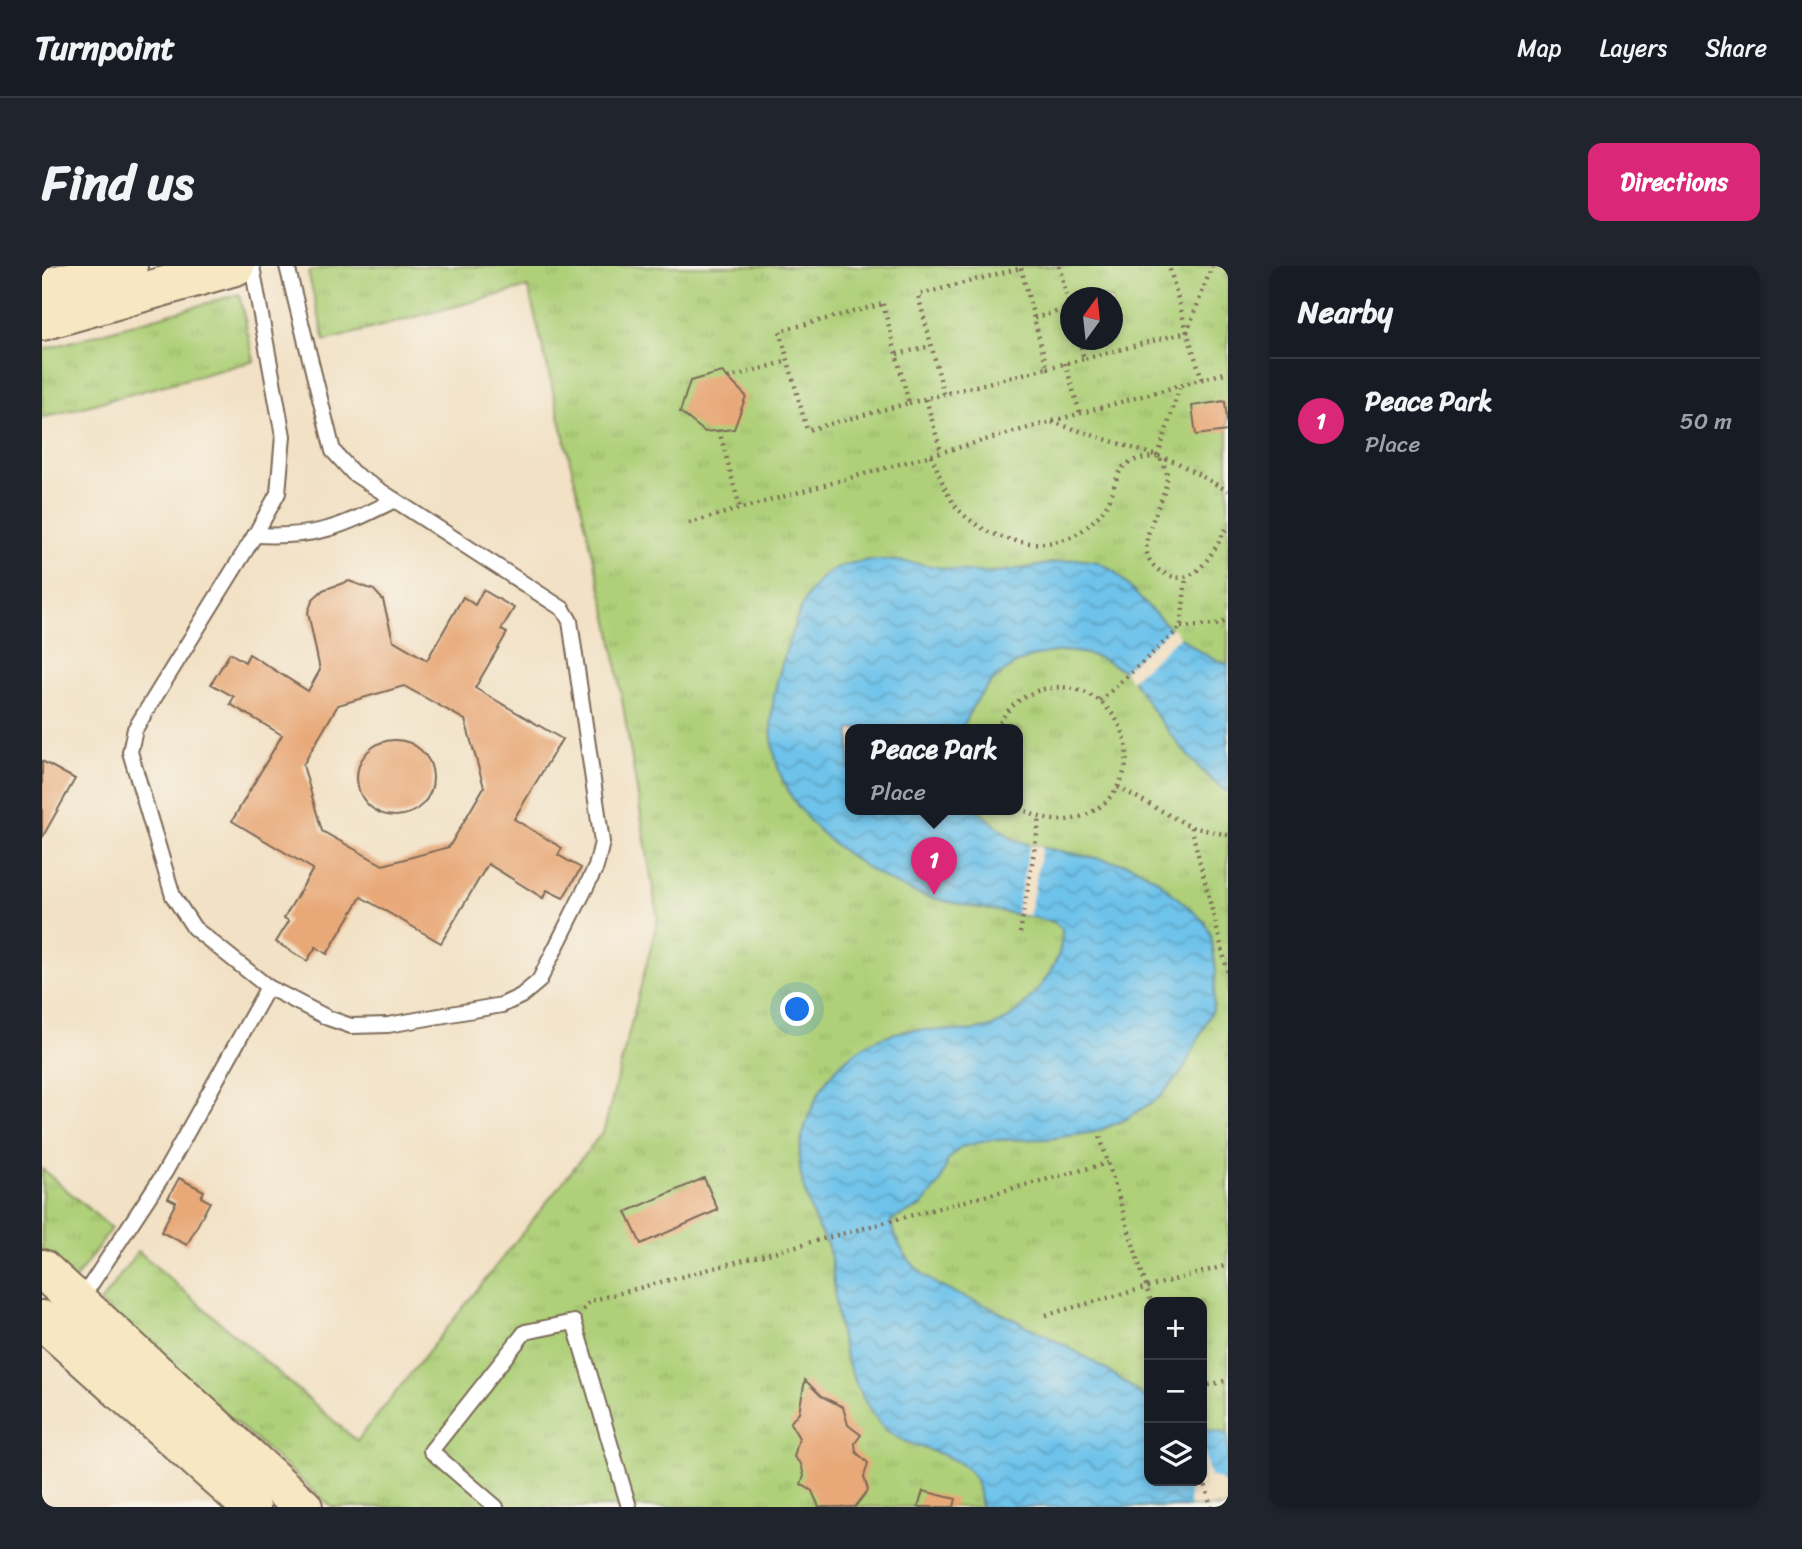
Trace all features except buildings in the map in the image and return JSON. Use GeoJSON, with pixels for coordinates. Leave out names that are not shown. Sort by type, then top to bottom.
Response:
{"type":"FeatureCollection","features":[{"type":"Feature","properties":{"kind":"main road"},"geometry":{"type":"LineString","coordinates":[[42,289],[128,266]]}},
{"type":"Feature","properties":{"kind":"main road"},"geometry":{"type":"LineString","coordinates":[[42,321],[235,266]]}},
{"type":"Feature","properties":{"kind":"main road"},"geometry":{"type":"LineString","coordinates":[[42,1269],[303,1507]]}},
{"type":"Feature","properties":{"kind":"main road"},"geometry":{"type":"LineString","coordinates":[[42,1320],[251,1507]]}},
{"type":"Feature","properties":{"kind":"lane"},"geometry":{"type":"LineString","coordinates":[[252,266],[283,436],[278,492],[255,535],[135,729],[131,752],[173,896],[194,928],[268,987],[328,1018],[351,1026],[388,1025],[502,1005],[539,981],[596,867],[602,842],[570,621],[563,609],[353,473],[333,452],[287,266]]}},
{"type":"Feature","properties":{"kind":"lane"},"geometry":{"type":"LineString","coordinates":[[255,535],[290,537],[335,530],[395,500]]}},
{"type":"Feature","properties":{"kind":"lane"},"geometry":{"type":"LineString","coordinates":[[79,1303],[165,1172],[268,987]]}},
{"type":"Feature","properties":{"kind":"lane"},"geometry":{"type":"LineString","coordinates":[[496,1507],[431,1451],[525,1332],[574,1322],[629,1507]]}},
{"type":"Feature","properties":{"kind":"path"},"geometry":{"type":"LineString","coordinates":[[1059,266],[1064,287]]}},
{"type":"Feature","properties":{"kind":"path"},"geometry":{"type":"LineString","coordinates":[[1169,266],[1202,379]]}},
{"type":"Feature","properties":{"kind":"path"},"geometry":{"type":"LineString","coordinates":[[1187,332],[1212,266]]}},
{"type":"Feature","properties":{"kind":"path"},"geometry":{"type":"LineString","coordinates":[[944,394],[918,295],[1021,268],[1047,368]]}},
{"type":"Feature","properties":{"kind":"path"},"geometry":{"type":"LineString","coordinates":[[909,403],[883,304],[780,331],[807,430],[1187,332]]}},
{"type":"Feature","properties":{"kind":"path"},"geometry":{"type":"LineString","coordinates":[[1034,318],[1060,311]]}},
{"type":"Feature","properties":{"kind":"path"},"geometry":{"type":"LineString","coordinates":[[897,354],[931,345]]}},
{"type":"Feature","properties":{"kind":"path"},"geometry":{"type":"LineString","coordinates":[[1082,350],[1084,359]]}},
{"type":"Feature","properties":{"kind":"path"},"geometry":{"type":"LineString","coordinates":[[728,378],[788,361]]}},
{"type":"Feature","properties":{"kind":"path"},"geometry":{"type":"LineString","coordinates":[[1065,363],[1080,413]]}},
{"type":"Feature","properties":{"kind":"path"},"geometry":{"type":"LineString","coordinates":[[689,523],[1228,372]]}},
{"type":"Feature","properties":{"kind":"path"},"geometry":{"type":"LineString","coordinates":[[1180,385],[1158,456],[1167,472],[1166,484],[1146,539],[1148,557],[1160,570],[1173,577],[1186,576],[1210,557],[1228,526]]}},
{"type":"Feature","properties":{"kind":"path"},"geometry":{"type":"LineString","coordinates":[[926,399],[941,452]]}},
{"type":"Feature","properties":{"kind":"path"},"geometry":{"type":"LineString","coordinates":[[1051,421],[1176,461],[1228,491]]}},
{"type":"Feature","properties":{"kind":"path"},"geometry":{"type":"LineString","coordinates":[[719,430],[740,508]]}},
{"type":"Feature","properties":{"kind":"path"},"geometry":{"type":"LineString","coordinates":[[932,455],[953,503],[982,528],[1032,544],[1059,541],[1086,528],[1107,506],[1119,472],[1127,464],[1158,456]]}},
{"type":"Feature","properties":{"kind":"path"},"geometry":{"type":"LineString","coordinates":[[1181,627],[1186,576]]}},
{"type":"Feature","properties":{"kind":"path"},"geometry":{"type":"LineString","coordinates":[[1100,701],[1181,627],[1216,625],[1228,620]]}},
{"type":"Feature","properties":{"kind":"path"},"geometry":{"type":"LineString","coordinates":[[1001,724],[1013,704],[1031,692],[1053,687],[1076,689],[1100,701],[1113,713],[1124,733],[1128,756],[1118,787],[1111,798],[1094,812],[1072,820],[1040,817],[1023,808]]}},
{"type":"Feature","properties":{"kind":"path"},"geometry":{"type":"LineString","coordinates":[[1118,787],[1191,827],[1228,835]]}},
{"type":"Feature","properties":{"kind":"path"},"geometry":{"type":"LineString","coordinates":[[1020,933],[1040,817]]}},
{"type":"Feature","properties":{"kind":"path"},"geometry":{"type":"LineString","coordinates":[[1191,827],[1228,973]]}},
{"type":"Feature","properties":{"kind":"path"},"geometry":{"type":"LineString","coordinates":[[1100,1137],[1149,1297]]}},
{"type":"Feature","properties":{"kind":"path"},"geometry":{"type":"LineString","coordinates":[[574,1322],[590,1301],[1108,1163]]}},
{"type":"Feature","properties":{"kind":"path"},"geometry":{"type":"LineString","coordinates":[[1046,1315],[1228,1265]]}},
{"type":"Feature","properties":{"kind":"path"},"geometry":{"type":"LineString","coordinates":[[1207,1386],[1228,1380]]}},
{"type":"Feature","properties":{"kind":"path"},"geometry":{"type":"LineString","coordinates":[[1206,1486],[1211,1507]]}},
{"type":"Feature","properties":{"kind":"green space"},"geometry":{"type":"Polygon","coordinates":[[[332,266],[1228,266],[1228,1507],[332,1507],[100,1303],[138,1251],[357,1441],[604,1130],[658,919],[610,626],[528,287],[325,341],[308,272],[332,266]]]}},
{"type":"Feature","properties":{"kind":"green space"},"geometry":{"type":"Polygon","coordinates":[[[239,294],[254,361],[42,418],[42,350],[239,294]]]}},
{"type":"Feature","properties":{"kind":"green space"},"geometry":{"type":"Polygon","coordinates":[[[42,1169],[111,1228],[74,1281],[42,1254],[42,1169]]]}},
{"type":"Feature","properties":{"kind":"water"},"geometry":{"type":"Polygon","coordinates":[[[1076,559],[1098,562],[1113,570],[1152,611],[1197,650],[1228,664],[1228,793],[1206,775],[1188,755],[1153,711],[1135,683],[1121,669],[1097,657],[1073,652],[1049,653],[1027,659],[1006,670],[988,686],[973,706],[964,724],[845,724],[845,815],[983,815],[1013,839],[1030,845],[1131,865],[1155,878],[1204,921],[1211,935],[1216,969],[1213,1009],[1182,1072],[1159,1098],[1122,1121],[1095,1132],[1048,1139],[990,1140],[961,1147],[948,1160],[940,1183],[922,1206],[891,1220],[893,1229],[905,1254],[917,1269],[932,1281],[1073,1350],[1144,1397],[1144,1486],[1207,1486],[1207,1429],[1228,1434],[1228,1507],[981,1507],[977,1484],[970,1472],[949,1457],[900,1439],[879,1422],[863,1398],[842,1343],[832,1264],[828,1247],[804,1190],[799,1159],[802,1136],[820,1091],[829,1077],[852,1054],[881,1038],[913,1030],[978,1030],[1003,1022],[1029,1000],[1049,974],[1059,953],[1062,929],[1054,922],[952,903],[901,887],[874,873],[826,837],[806,817],[780,772],[773,748],[771,722],[774,694],[794,625],[806,598],[824,576],[835,569],[873,560],[992,572],[1076,559]]]}},
{"type":"Feature","properties":{"kind":"pier"},"geometry":{"type":"Polygon","coordinates":[[[1172,627],[1180,636],[1131,680],[1123,671],[1172,627]]]}},
{"type":"Feature","properties":{"kind":"pier"},"geometry":{"type":"Polygon","coordinates":[[[1030,845],[1042,847],[1029,916],[1016,914],[1030,845]]]}},
{"type":"Feature","properties":{"kind":"pier"},"geometry":{"type":"Polygon","coordinates":[[[1207,1465],[1210,1477],[1218,1478],[1227,1487],[1227,1507],[1191,1507],[1189,1489],[1192,1486],[1207,1486],[1207,1465]]]}},
{"type":"Feature","properties":{"kind":"place","name":"Peace Park"},"geometry":{"type":"Point","coordinates":[934,895]}}]}
